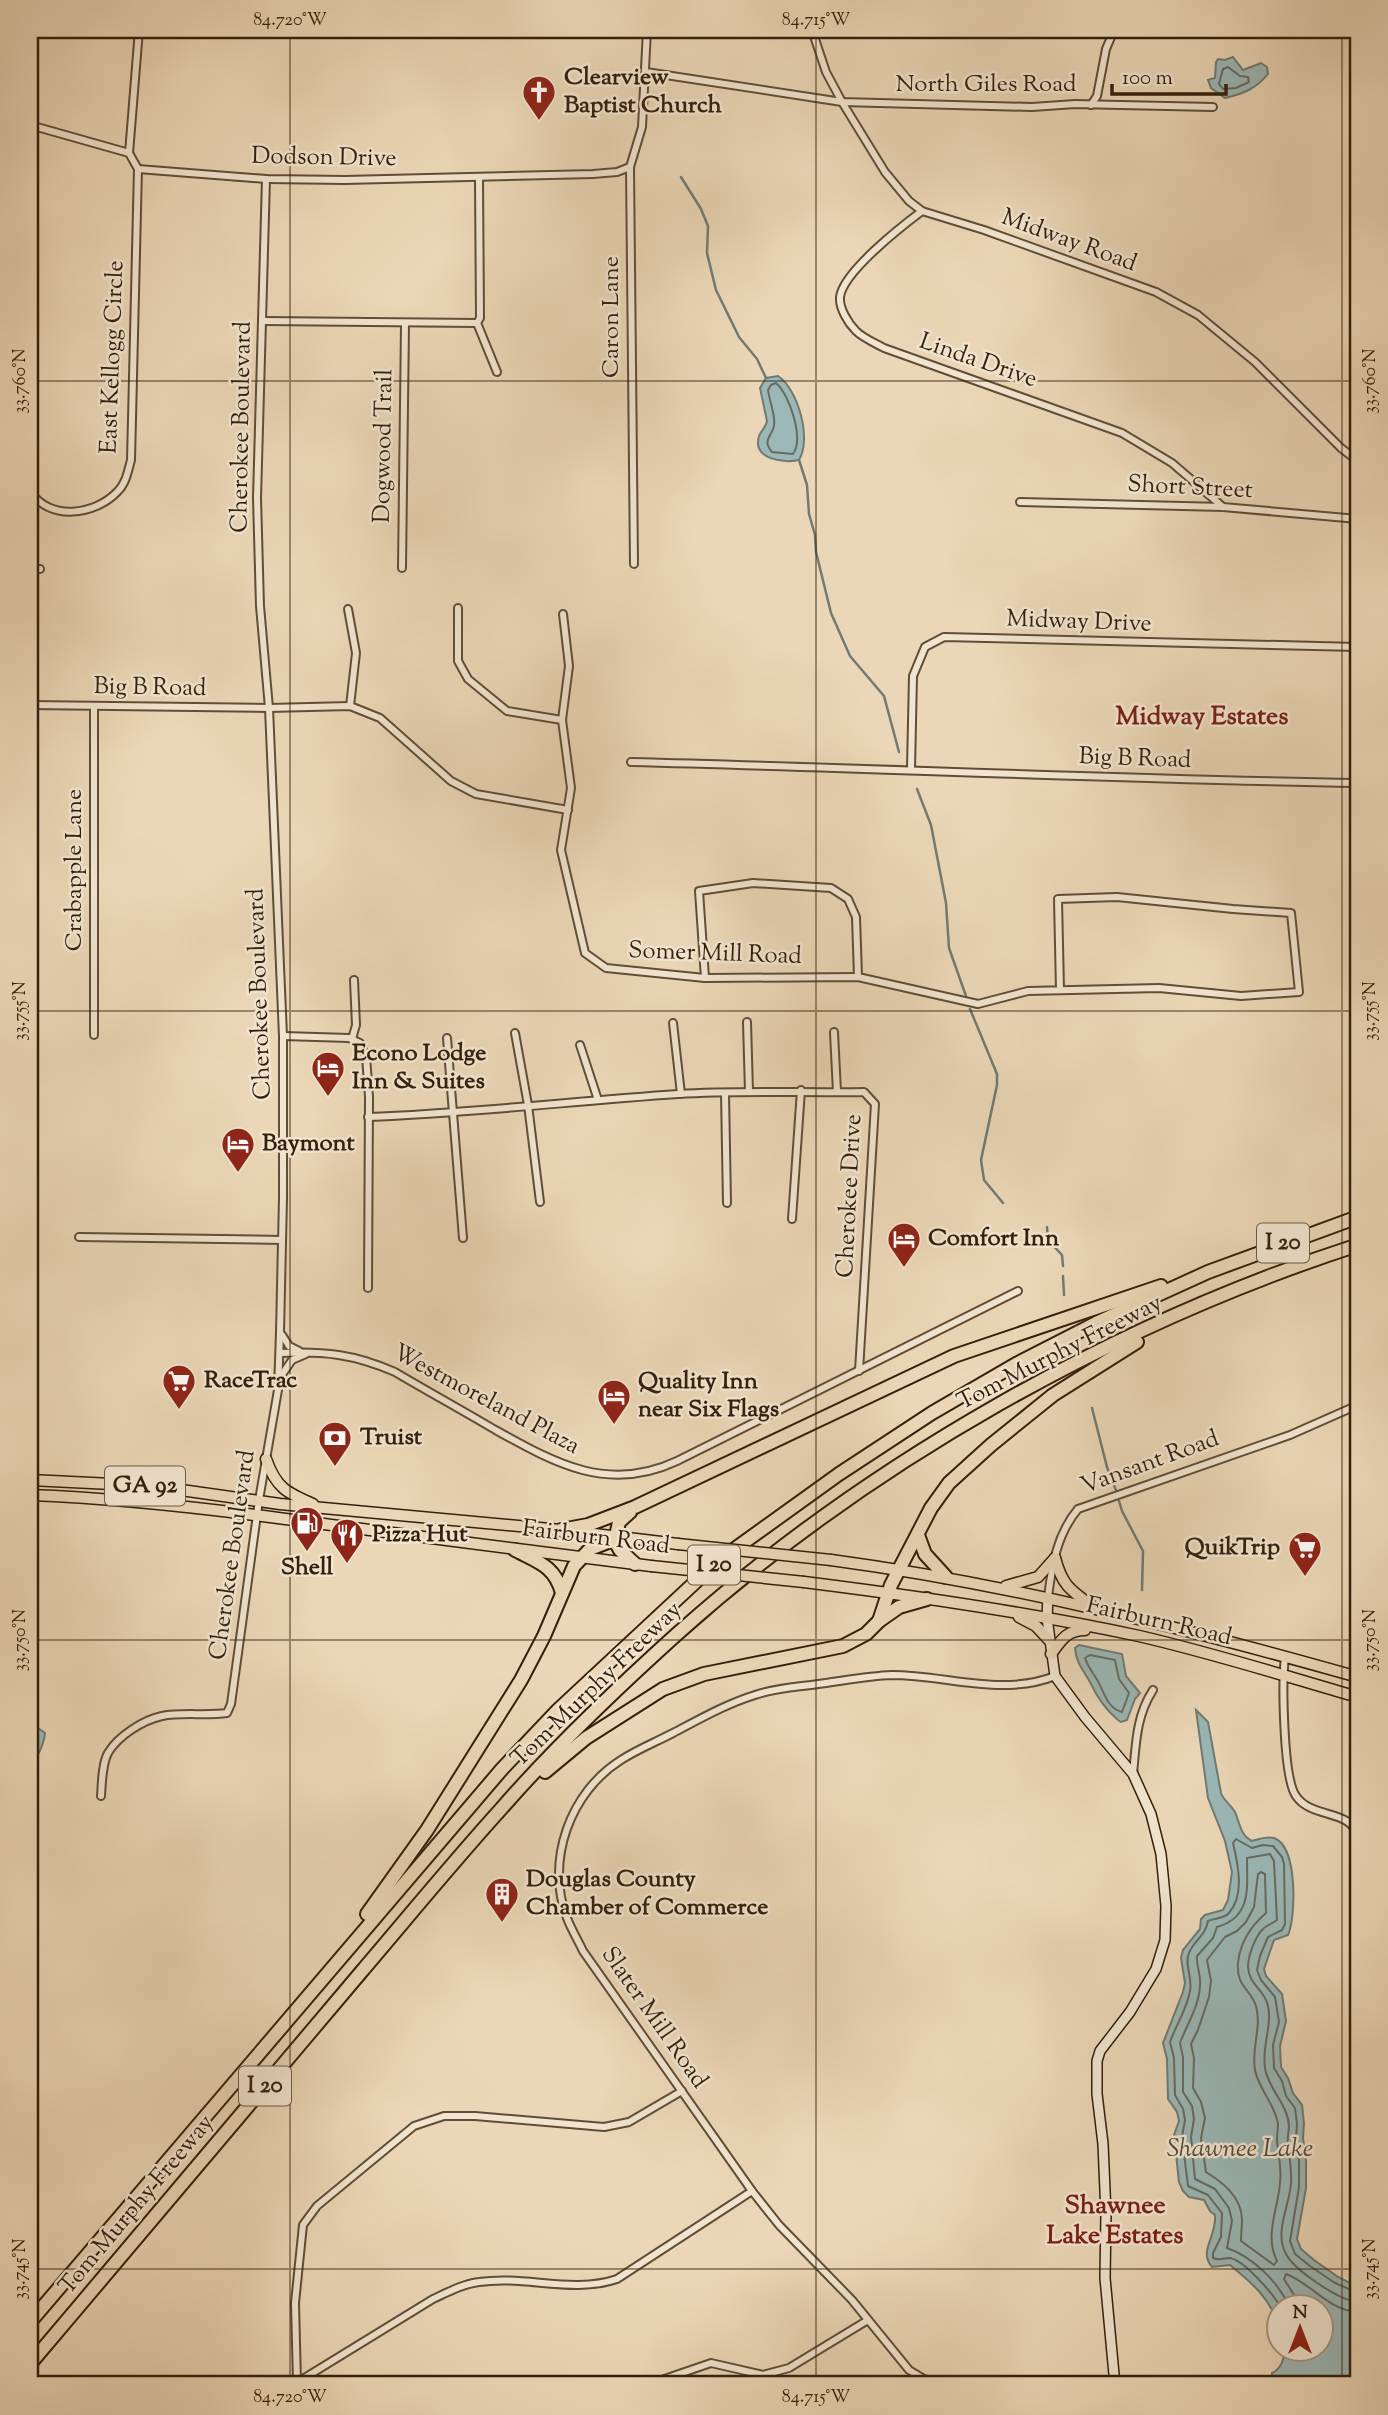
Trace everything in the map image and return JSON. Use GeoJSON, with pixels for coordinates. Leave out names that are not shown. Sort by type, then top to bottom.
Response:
{"type":"FeatureCollection","features":[{"type":"Feature","properties":{"kind":"highway","name":"Tom Murphy Freeway"},"geometry":{"type":"LineString","coordinates":[[30,2322],[520,1749],[558,1710],[718,1561],[839,1474],[943,1407],[1018,1363],[1085,1328],[1208,1272],[1358,1217]]}},
{"type":"Feature","properties":{"kind":"highway","name":"Tom Murphy Freeway"},"geometry":{"type":"LineString","coordinates":[[30,2364],[501,1808],[680,1631],[727,1591],[853,1496],[915,1455],[1011,1398],[1104,1349],[1209,1301],[1277,1273],[1358,1245]]}},
{"type":"Feature","properties":{"kind":"highway"},"geometry":{"type":"LineString","coordinates":[[561,1530],[588,1525],[635,1507],[954,1356],[1125,1297],[1208,1272]]}},
{"type":"Feature","properties":{"kind":"highway"},"geometry":{"type":"LineString","coordinates":[[878,1621],[888,1593],[931,1508],[949,1483],[1012,1428],[1079,1377],[1209,1301]]}},
{"type":"Feature","properties":{"kind":"highway"},"geometry":{"type":"LineString","coordinates":[[635,1507],[619,1522],[621,1550],[635,1564]]}},
{"type":"Feature","properties":{"kind":"highway"},"geometry":{"type":"LineString","coordinates":[[918,1535],[925,1554],[946,1577]]}},
{"type":"Feature","properties":{"kind":"highway"},"geometry":{"type":"LineString","coordinates":[[318,1983],[427,1830],[496,1721],[533,1658],[574,1566],[590,1549],[619,1539]]}},
{"type":"Feature","properties":{"kind":"highway"},"geometry":{"type":"LineString","coordinates":[[515,1550],[549,1569],[557,1577],[562,1593]]}},
{"type":"Feature","properties":{"kind":"highway"},"geometry":{"type":"LineString","coordinates":[[501,1808],[586,1738],[663,1689],[704,1674],[843,1646],[866,1634],[878,1621],[899,1606],[927,1599]]}},
{"type":"Feature","properties":{"kind":"main road"},"geometry":{"type":"LineString","coordinates":[[267,1459],[272,1477],[278,1486],[320,1508]]}},
{"type":"Feature","properties":{"kind":"main road","name":"Fairburn Road"},"geometry":{"type":"LineString","coordinates":[[30,1480],[153,1486],[320,1508],[561,1530],[619,1539],[831,1560],[900,1570],[1048,1597],[1358,1676]]}},
{"type":"Feature","properties":{"kind":"main road","name":"Fairburn Road"},"geometry":{"type":"LineString","coordinates":[[30,1495],[151,1502],[515,1550],[888,1593],[1047,1618],[1209,1653],[1358,1697]]}},
{"type":"Feature","properties":{"kind":"main road"},"geometry":{"type":"LineString","coordinates":[[1000,1587],[1038,1577],[1055,1558]]}},
{"type":"Feature","properties":{"kind":"main road"},"geometry":{"type":"LineString","coordinates":[[1055,1558],[1060,1577],[1069,1590],[1098,1610]]}},
{"type":"Feature","properties":{"kind":"main road"},"geometry":{"type":"LineString","coordinates":[[1009,1612],[1036,1626],[1049,1640]]}},
{"type":"Feature","properties":{"kind":"main road"},"geometry":{"type":"LineString","coordinates":[[1051,1654],[1060,1641],[1074,1630],[1108,1631]]}},
{"type":"Feature","properties":{"kind":"street"},"geometry":{"type":"LineString","coordinates":[[138,169],[129,153],[139,30]]}},
{"type":"Feature","properties":{"kind":"street","name":"Caron Lane"},"geometry":{"type":"LineString","coordinates":[[634,564],[630,167],[642,127],[647,30]]}},
{"type":"Feature","properties":{"kind":"street","name":"Midway Road"},"geometry":{"type":"LineString","coordinates":[[812,30],[826,72],[842,102],[885,172],[909,201],[922,211],[984,230],[1156,292],[1198,315],[1255,362],[1341,448],[1358,460]]}},
{"type":"Feature","properties":{"kind":"street"},"geometry":{"type":"LineString","coordinates":[[1091,105],[1097,96],[1106,49],[1114,30]]}},
{"type":"Feature","properties":{"kind":"street","name":"North Giles Road"},"geometry":{"type":"LineString","coordinates":[[646,72],[842,102],[1032,107],[1213,107]]}},
{"type":"Feature","properties":{"kind":"street"},"geometry":{"type":"LineString","coordinates":[[30,125],[129,153]]}},
{"type":"Feature","properties":{"kind":"street","name":"Dodson Drive"},"geometry":{"type":"LineString","coordinates":[[138,169],[266,178],[479,178],[597,174],[617,172],[630,167]]}},
{"type":"Feature","properties":{"kind":"street","name":"East Kellogg Circle"},"geometry":{"type":"LineString","coordinates":[[30,491],[44,506],[60,513],[80,511],[117,494],[125,483],[131,460],[138,169]]}},
{"type":"Feature","properties":{"kind":"street","name":"Cherokee Boulevard"},"geometry":{"type":"LineString","coordinates":[[101,1796],[108,1753],[120,1739],[143,1723],[162,1716],[227,1713],[231,1704],[278,1381],[283,1036],[269,708],[260,606],[257,498],[266,178]]}},
{"type":"Feature","properties":{"kind":"street"},"geometry":{"type":"LineString","coordinates":[[477,323],[480,318],[479,178]]}},
{"type":"Feature","properties":{"kind":"street","name":"Linda Drive"},"geometry":{"type":"LineString","coordinates":[[922,211],[846,280],[840,298],[845,316],[857,332],[884,348],[1122,433],[1172,463],[1223,507]]}},
{"type":"Feature","properties":{"kind":"street"},"geometry":{"type":"LineString","coordinates":[[263,321],[477,323]]}},
{"type":"Feature","properties":{"kind":"street"},"geometry":{"type":"LineString","coordinates":[[477,323],[497,372]]}},
{"type":"Feature","properties":{"kind":"street","name":"Dogwood Trail"},"geometry":{"type":"LineString","coordinates":[[402,568],[405,324]]}},
{"type":"Feature","properties":{"kind":"street","name":"Short Street"},"geometry":{"type":"LineString","coordinates":[[1020,502],[1223,507],[1358,519]]}},
{"type":"Feature","properties":{"kind":"street"},"geometry":{"type":"LineString","coordinates":[[30,569],[40,569]]}},
{"type":"Feature","properties":{"kind":"street"},"geometry":{"type":"LineString","coordinates":[[457,608],[458,662],[468,679],[506,711],[562,720]]}},
{"type":"Feature","properties":{"kind":"street"},"geometry":{"type":"LineString","coordinates":[[348,609],[356,653],[350,706],[380,718],[451,782],[476,794],[568,810]]}},
{"type":"Feature","properties":{"kind":"street","name":"Somer Mill Road"},"geometry":{"type":"LineString","coordinates":[[563,614],[569,666],[562,720],[571,788],[561,850],[585,953],[606,968],[705,978],[858,977],[978,1004],[1028,990],[1060,990],[1160,988],[1241,996],[1299,992],[1291,913],[1117,897],[1058,899],[1060,990]]}},
{"type":"Feature","properties":{"kind":"street","name":"Midway Drive"},"geometry":{"type":"LineString","coordinates":[[911,769],[913,676],[925,648],[944,637],[1358,647]]}},
{"type":"Feature","properties":{"kind":"street","name":"Big B Road"},"geometry":{"type":"LineString","coordinates":[[30,705],[269,708],[350,706]]}},
{"type":"Feature","properties":{"kind":"street","name":"Crabapple Lane"},"geometry":{"type":"LineString","coordinates":[[94,706],[94,1035]]}},
{"type":"Feature","properties":{"kind":"street","name":"Big B Road"},"geometry":{"type":"LineString","coordinates":[[631,762],[911,769],[1129,779],[1358,783]]}},
{"type":"Feature","properties":{"kind":"street"},"geometry":{"type":"LineString","coordinates":[[705,978],[699,891],[753,883],[831,888],[848,899],[856,916],[858,977]]}},
{"type":"Feature","properties":{"kind":"street"},"geometry":{"type":"LineString","coordinates":[[352,1039],[356,1025],[355,980]]}},
{"type":"Feature","properties":{"kind":"street"},"geometry":{"type":"LineString","coordinates":[[747,1022],[749,1092]]}},
{"type":"Feature","properties":{"kind":"street"},"geometry":{"type":"LineString","coordinates":[[673,1023],[681,1094]]}},
{"type":"Feature","properties":{"kind":"street"},"geometry":{"type":"LineString","coordinates":[[834,1032],[838,1092]]}},
{"type":"Feature","properties":{"kind":"street"},"geometry":{"type":"LineString","coordinates":[[515,1033],[528,1105],[540,1202]]}},
{"type":"Feature","properties":{"kind":"street"},"geometry":{"type":"LineString","coordinates":[[283,1036],[352,1039],[360,1043],[366,1056],[369,1089],[368,1288]]}},
{"type":"Feature","properties":{"kind":"street"},"geometry":{"type":"LineString","coordinates":[[447,1038],[463,1238]]}},
{"type":"Feature","properties":{"kind":"street"},"geometry":{"type":"LineString","coordinates":[[580,1045],[598,1100]]}},
{"type":"Feature","properties":{"kind":"street"},"geometry":{"type":"LineString","coordinates":[[792,1220],[801,1090]]}},
{"type":"Feature","properties":{"kind":"street","name":"Cherokee Drive"},"geometry":{"type":"LineString","coordinates":[[369,1117],[453,1114],[528,1105],[681,1094],[801,1090],[864,1092],[875,1104],[859,1371]]}},
{"type":"Feature","properties":{"kind":"street"},"geometry":{"type":"LineString","coordinates":[[725,1093],[727,1203]]}},
{"type":"Feature","properties":{"kind":"street"},"geometry":{"type":"LineString","coordinates":[[79,1237],[282,1240]]}},
{"type":"Feature","properties":{"kind":"street","name":"Westmoreland Plaza"},"geometry":{"type":"LineString","coordinates":[[279,1353],[343,1354],[369,1361],[395,1372],[545,1457],[579,1471],[611,1476],[638,1474],[672,1464],[1018,1291]]}},
{"type":"Feature","properties":{"kind":"street"},"geometry":{"type":"LineString","coordinates":[[280,1332],[289,1346],[300,1352]]}},
{"type":"Feature","properties":{"kind":"street"},"geometry":{"type":"LineString","coordinates":[[278,1381],[292,1360],[316,1352]]}},
{"type":"Feature","properties":{"kind":"street","name":"Vansant Road"},"geometry":{"type":"LineString","coordinates":[[1115,2385],[1105,2278],[1106,2214],[1097,2061],[1100,2051],[1130,2012],[1156,1969],[1165,1940],[1166,1906],[1161,1854],[1151,1814],[1133,1774],[1055,1676],[1047,1618],[1048,1597],[1060,1534],[1078,1509],[1290,1435],[1358,1405]]}},
{"type":"Feature","properties":{"kind":"street"},"geometry":{"type":"LineString","coordinates":[[1285,1657],[1283,1676],[1293,1790],[1309,1808],[1347,1820],[1357,1832],[1358,1839]]}},
{"type":"Feature","properties":{"kind":"street","name":"Slater Mill Road"},"geometry":{"type":"LineString","coordinates":[[941,2385],[909,2370],[869,2320],[779,2225],[583,1951],[566,1916],[558,1868],[562,1841],[570,1817],[599,1778],[621,1760],[721,1708],[756,1694],[893,1675],[969,1684],[1008,1685],[1040,1682],[1055,1676]]}},
{"type":"Feature","properties":{"kind":"street"},"geometry":{"type":"LineString","coordinates":[[1133,1774],[1137,1726],[1153,1690]]}},
{"type":"Feature","properties":{"kind":"street"},"geometry":{"type":"LineString","coordinates":[[295,2384],[295,2303],[303,2225],[317,2206],[414,2126],[444,2116],[475,2116],[604,2127],[629,2122],[682,2091]]}},
{"type":"Feature","properties":{"kind":"street"},"geometry":{"type":"LineString","coordinates":[[295,2384],[433,2299],[466,2285],[507,2280],[602,2284],[617,2279],[752,2190]]}},
{"type":"Feature","properties":{"kind":"street"},"geometry":{"type":"LineString","coordinates":[[647,2385],[711,2363],[763,2375],[789,2368],[869,2320]]}},
{"type":"Feature","properties":{"kind":"water"},"geometry":{"type":"Polygon","coordinates":[[[1233,57],[1243,70],[1261,63],[1267,67],[1268,74],[1249,90],[1225,98],[1211,88],[1208,80],[1215,78],[1218,59],[1233,57]]]}},
{"type":"Feature","properties":{"kind":"water"},"geometry":{"type":"Polygon","coordinates":[[[778,376],[792,392],[801,415],[804,440],[799,460],[771,458],[760,450],[758,444],[767,421],[760,388],[766,378],[778,376]]]}},
{"type":"Feature","properties":{"kind":"water"},"geometry":{"type":"Polygon","coordinates":[[[1079,1645],[1122,1654],[1126,1676],[1140,1693],[1127,1720],[1118,1720],[1099,1699],[1077,1659],[1075,1648],[1079,1645]]]}},
{"type":"Feature","properties":{"kind":"water","name":"Shawnee Lake"},"geometry":{"type":"Polygon","coordinates":[[[1196,1710],[1208,1722],[1221,1793],[1235,1812],[1243,1832],[1252,1841],[1274,1838],[1282,1844],[1291,1867],[1291,1926],[1288,1935],[1274,1940],[1264,1969],[1266,1976],[1282,1994],[1286,2021],[1280,2046],[1281,2067],[1302,2105],[1306,2188],[1297,2239],[1301,2249],[1314,2260],[1358,2287],[1358,2385],[1272,2385],[1272,2373],[1282,2362],[1336,2362],[1336,2292],[1266,2292],[1266,2300],[1230,2265],[1212,2267],[1208,2261],[1207,2249],[1215,2215],[1204,2200],[1189,2197],[1179,2182],[1174,2135],[1179,2121],[1177,2112],[1168,2099],[1167,2059],[1163,2043],[1185,1983],[1181,1958],[1183,1950],[1200,1929],[1201,1919],[1205,1915],[1223,1910],[1228,1900],[1232,1872],[1225,1841],[1208,1798],[1196,1710]]]}},
{"type":"Feature","properties":{"kind":"water"},"geometry":{"type":"Polygon","coordinates":[[[31,1723],[45,1733],[42,1746],[30,1769],[31,1723]]]}},
{"type":"Feature","properties":{"kind":"waterway"},"geometry":{"type":"LineString","coordinates":[[681,177],[708,226],[707,253],[716,290],[739,337],[757,359],[766,378]]}},
{"type":"Feature","properties":{"kind":"waterway"},"geometry":{"type":"LineString","coordinates":[[799,460],[807,485],[816,552],[831,613],[850,656],[884,696],[899,752]]}},
{"type":"Feature","properties":{"kind":"waterway"},"geometry":{"type":"LineString","coordinates":[[917,789],[931,825],[946,903],[949,948],[966,996]]}},
{"type":"Feature","properties":{"kind":"waterway"},"geometry":{"type":"LineString","coordinates":[[970,1009],[997,1074],[981,1160],[984,1180],[1003,1203]]}},
{"type":"Feature","properties":{"kind":"waterway"},"geometry":{"type":"LineString","coordinates":[[1047,1227],[1048,1240],[1062,1255],[1063,1266]]}},
{"type":"Feature","properties":{"kind":"waterway"},"geometry":{"type":"LineString","coordinates":[[1063,1276],[1064,1295]]}},
{"type":"Feature","properties":{"kind":"waterway"},"geometry":{"type":"LineString","coordinates":[[1092,1408],[1107,1467],[1117,1493]]}},
{"type":"Feature","properties":{"kind":"waterway"},"geometry":{"type":"LineString","coordinates":[[1119,1501],[1143,1551],[1142,1590]]}},
{"type":"Feature","properties":{"kind":"place","name":"Clearview Baptist Church"},"geometry":{"type":"Point","coordinates":[539,122]}},
{"type":"Feature","properties":{"kind":"place","name":"Econo Lodge Inn & Suites"},"geometry":{"type":"Point","coordinates":[328,1098]}},
{"type":"Feature","properties":{"kind":"place","name":"Baymont"},"geometry":{"type":"Point","coordinates":[238,1174]}},
{"type":"Feature","properties":{"kind":"place","name":"Comfort Inn"},"geometry":{"type":"Point","coordinates":[904,1269]}},
{"type":"Feature","properties":{"kind":"place","name":"RaceTrac"},"geometry":{"type":"Point","coordinates":[179,1411]}},
{"type":"Feature","properties":{"kind":"place","name":"Quality Inn near Six Flags"},"geometry":{"type":"Point","coordinates":[614,1426]}},
{"type":"Feature","properties":{"kind":"place","name":"Truist"},"geometry":{"type":"Point","coordinates":[335,1468]}},
{"type":"Feature","properties":{"kind":"place","name":"Shell"},"geometry":{"type":"Point","coordinates":[307,1553]}},
{"type":"Feature","properties":{"kind":"place","name":"Pizza Hut"},"geometry":{"type":"Point","coordinates":[347,1565]}},
{"type":"Feature","properties":{"kind":"place","name":"QuikTrip"},"geometry":{"type":"Point","coordinates":[1305,1578]}},
{"type":"Feature","properties":{"kind":"place","name":"Douglas County Chamber of Commerce"},"geometry":{"type":"Point","coordinates":[502,1924]}},
{"type":"Feature","properties":{"kind":"district","name":"Midway Estates"},"geometry":{"type":"Point","coordinates":[1202,717]}},
{"type":"Feature","properties":{"kind":"district","name":"Shawnee Lake Estates"},"geometry":{"type":"Point","coordinates":[1115,2221]}}]}
